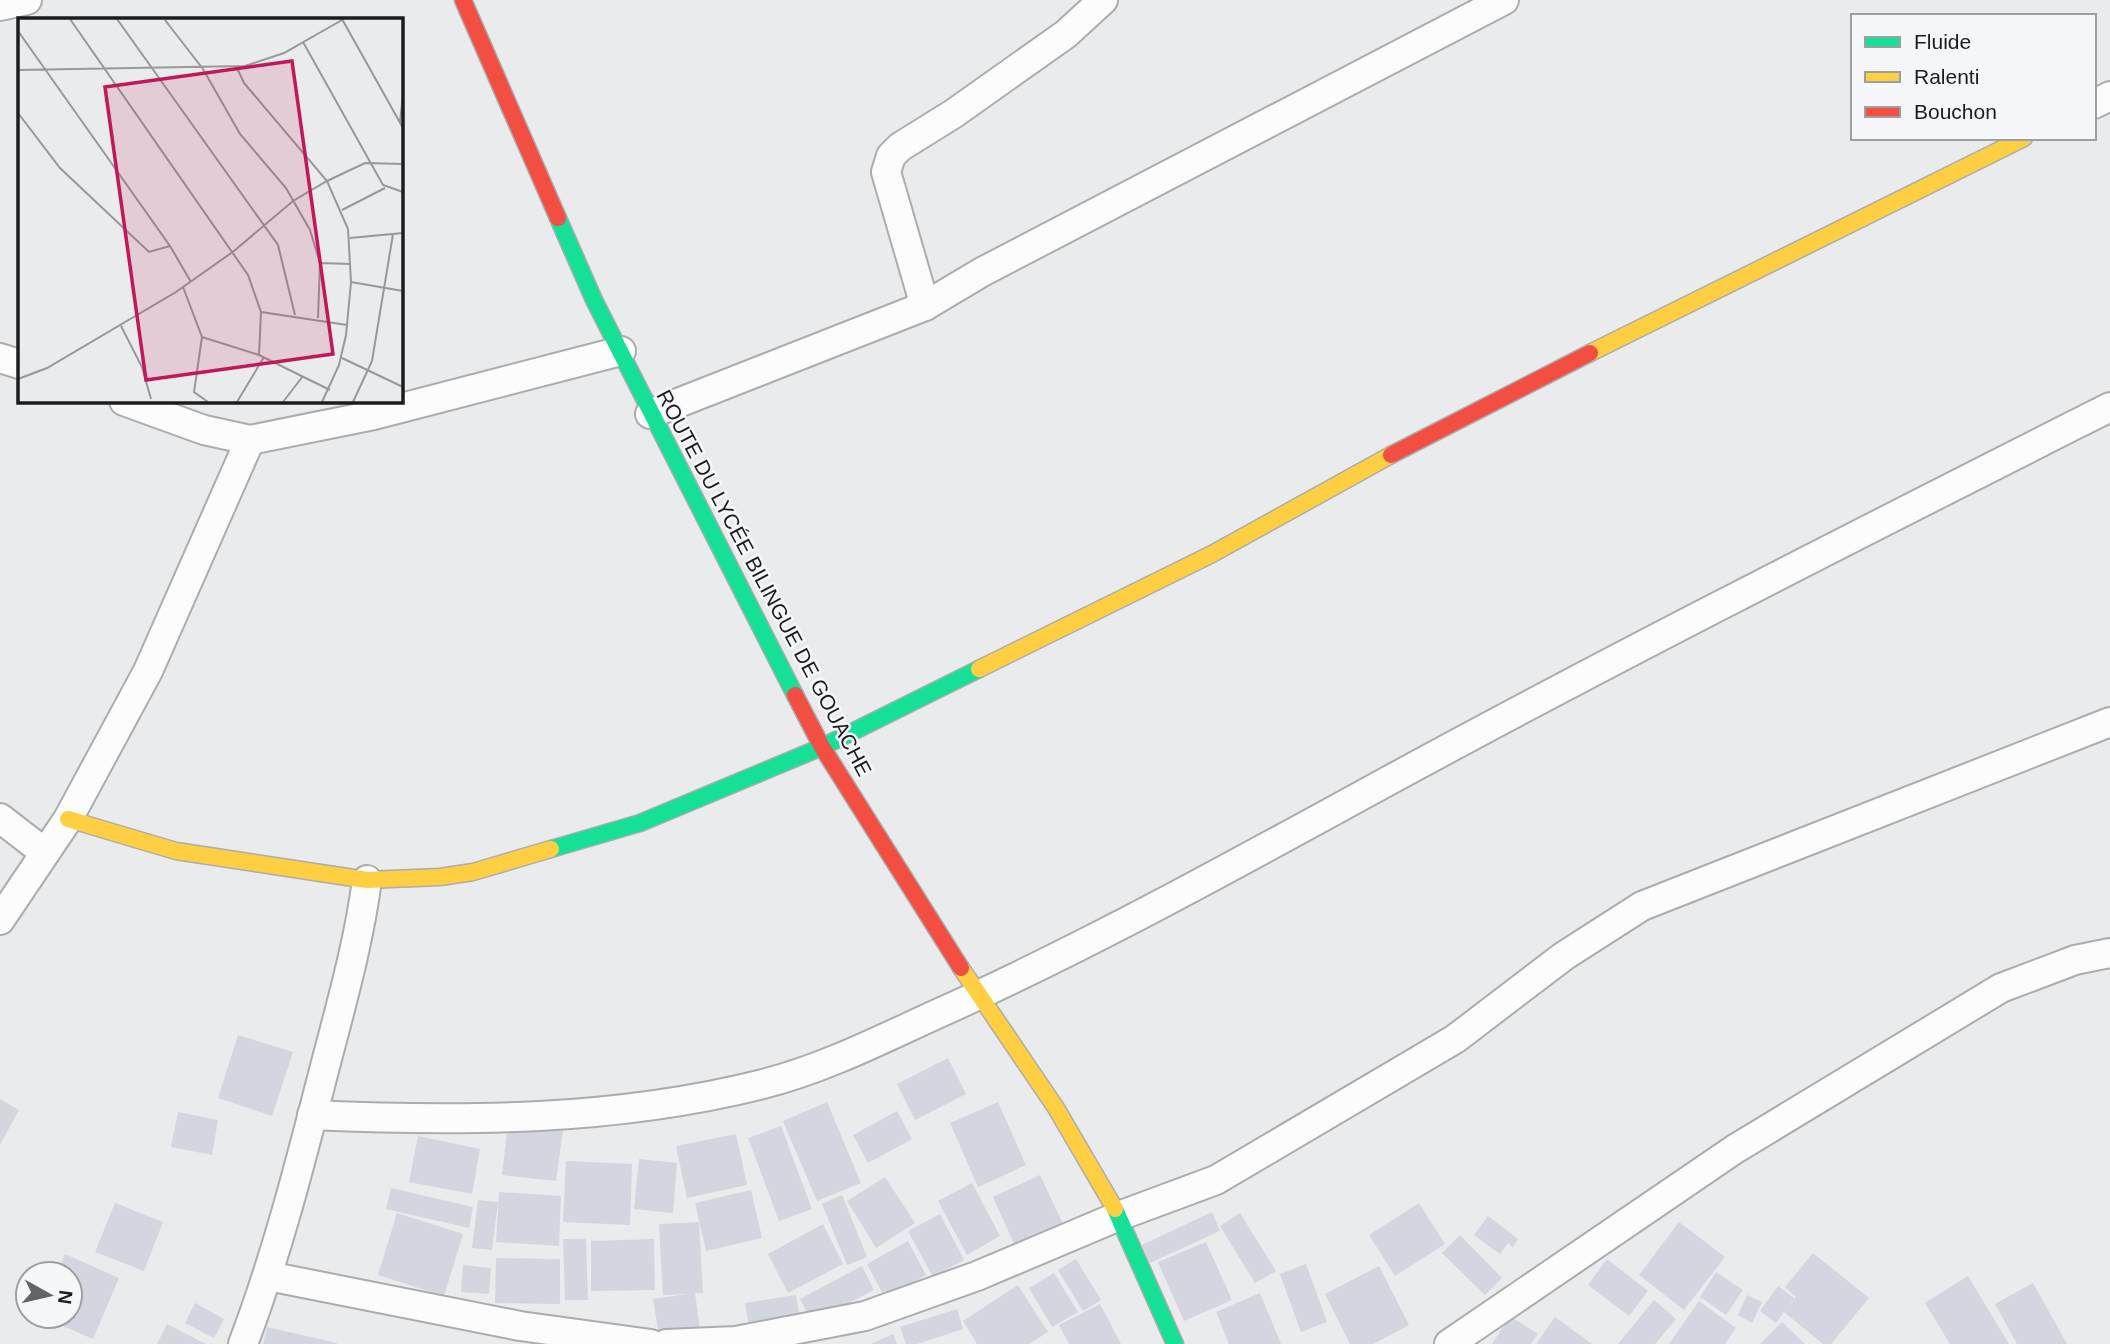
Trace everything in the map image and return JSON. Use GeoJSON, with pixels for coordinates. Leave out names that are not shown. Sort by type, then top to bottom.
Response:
{"type":"FeatureCollection","features":[{"type":"Feature","properties":{"kind":"street"},"geometry":{"type":"LineString","coordinates":[[0,6],[27,0]]}},
{"type":"Feature","properties":{"kind":"street","name":"ROUTE DU LYCÉE BILINGUE DE GOUACHE"},"geometry":{"type":"LineString","coordinates":[[463,0],[594,300],[822,747],[978,996],[1056,1108],[1119,1216],[1175,1344]]}},
{"type":"Feature","properties":{"kind":"street"},"geometry":{"type":"LineString","coordinates":[[925,306],[886,172],[891,156],[900,147],[953,114],[1066,34],[1103,0]]}},
{"type":"Feature","properties":{"kind":"street"},"geometry":{"type":"LineString","coordinates":[[650,414],[925,306],[982,272],[1504,0]]}},
{"type":"Feature","properties":{"kind":"street"},"geometry":{"type":"LineString","coordinates":[[68,819],[176,851],[367,880],[440,877],[473,872],[627,827],[822,747],[1212,554],[1456,419],[2020,140]]}},
{"type":"Feature","properties":{"kind":"street"},"geometry":{"type":"LineString","coordinates":[[127,402],[204,430],[250,440],[374,415],[621,351]]}},
{"type":"Feature","properties":{"kind":"street"},"geometry":{"type":"LineString","coordinates":[[0,358],[18,364]]}},
{"type":"Feature","properties":{"kind":"street"},"geometry":{"type":"LineString","coordinates":[[312,1115],[487,1118],[652,1107],[768,1083],[800,1072],[978,996],[1119,926],[1587,672],[2110,407]]}},
{"type":"Feature","properties":{"kind":"street"},"geometry":{"type":"LineString","coordinates":[[0,920],[68,819],[164,638],[250,440]]}},
{"type":"Feature","properties":{"kind":"street"},"geometry":{"type":"LineString","coordinates":[[666,1344],[736,1340],[865,1316],[977,1276],[1119,1216],[1216,1180],[1273,1149],[1455,1039],[1564,956],[1642,906],[2110,722]]}},
{"type":"Feature","properties":{"kind":"street"},"geometry":{"type":"LineString","coordinates":[[0,818],[44,852]]}},
{"type":"Feature","properties":{"kind":"street"},"geometry":{"type":"LineString","coordinates":[[243,1344],[268,1276],[344,1001],[362,922],[367,880]]}},
{"type":"Feature","properties":{"kind":"street"},"geometry":{"type":"LineString","coordinates":[[1449,1344],[1735,1149],[2001,988],[2075,960],[2110,954]]}},
{"type":"Feature","properties":{"kind":"street"},"geometry":{"type":"LineString","coordinates":[[268,1276],[520,1326],[651,1344]]}},
{"type":"Feature","properties":{"kind":"building"},"geometry":{"type":"Polygon","coordinates":[[[238,1035],[293,1052],[272,1116],[218,1098],[238,1035]]]}},
{"type":"Feature","properties":{"kind":"building"},"geometry":{"type":"Polygon","coordinates":[[[948,1058],[966,1094],[915,1120],[897,1084],[948,1058]]]}},
{"type":"Feature","properties":{"kind":"building"},"geometry":{"type":"Polygon","coordinates":[[[0,1099],[19,1110],[0,1145],[0,1099]]]}},
{"type":"Feature","properties":{"kind":"building"},"geometry":{"type":"Polygon","coordinates":[[[827,1102],[861,1183],[817,1201],[783,1121],[827,1102]]]}},
{"type":"Feature","properties":{"kind":"building"},"geometry":{"type":"Polygon","coordinates":[[[998,1102],[1026,1165],[978,1187],[950,1123],[998,1102]]]}},
{"type":"Feature","properties":{"kind":"building"},"geometry":{"type":"Polygon","coordinates":[[[897,1111],[912,1139],[868,1163],[853,1135],[897,1111]]]}},
{"type":"Feature","properties":{"kind":"building"},"geometry":{"type":"Polygon","coordinates":[[[178,1112],[218,1120],[212,1155],[171,1147],[178,1112]]]}},
{"type":"Feature","properties":{"kind":"building"},"geometry":{"type":"Polygon","coordinates":[[[508,1123],[563,1130],[556,1181],[502,1175],[508,1123]]]}},
{"type":"Feature","properties":{"kind":"building"},"geometry":{"type":"Polygon","coordinates":[[[781,1126],[812,1209],[779,1221],[748,1138],[781,1126]]]}},
{"type":"Feature","properties":{"kind":"building"},"geometry":{"type":"Polygon","coordinates":[[[736,1134],[747,1185],[687,1198],[676,1146],[736,1134]]]}},
{"type":"Feature","properties":{"kind":"building"},"geometry":{"type":"Polygon","coordinates":[[[418,1136],[480,1149],[472,1194],[409,1182],[418,1136]]]}},
{"type":"Feature","properties":{"kind":"building"},"geometry":{"type":"Polygon","coordinates":[[[639,1159],[677,1163],[673,1213],[634,1209],[639,1159]]]}},
{"type":"Feature","properties":{"kind":"building"},"geometry":{"type":"Polygon","coordinates":[[[566,1161],[632,1164],[630,1225],[563,1222],[566,1161]]]}},
{"type":"Feature","properties":{"kind":"building"},"geometry":{"type":"Polygon","coordinates":[[[1040,1175],[1064,1226],[1016,1248],[993,1197],[1040,1175]]]}},
{"type":"Feature","properties":{"kind":"building"},"geometry":{"type":"Polygon","coordinates":[[[885,1177],[915,1223],[876,1248],[847,1201],[885,1177]]]}},
{"type":"Feature","properties":{"kind":"building"},"geometry":{"type":"Polygon","coordinates":[[[972,1183],[1000,1236],[967,1255],[938,1201],[972,1183]]]}},
{"type":"Feature","properties":{"kind":"building"},"geometry":{"type":"Polygon","coordinates":[[[391,1188],[473,1207],[469,1228],[386,1209],[391,1188]]]}},
{"type":"Feature","properties":{"kind":"building"},"geometry":{"type":"Polygon","coordinates":[[[751,1190],[762,1238],[706,1251],[695,1203],[751,1190]]]}},
{"type":"Feature","properties":{"kind":"building"},"geometry":{"type":"Polygon","coordinates":[[[499,1192],[561,1196],[559,1246],[496,1242],[499,1192]]]}},
{"type":"Feature","properties":{"kind":"building"},"geometry":{"type":"Polygon","coordinates":[[[842,1195],[867,1257],[847,1265],[822,1204],[842,1195]]]}},
{"type":"Feature","properties":{"kind":"building"},"geometry":{"type":"Polygon","coordinates":[[[478,1200],[498,1202],[492,1250],[472,1248],[478,1200]]]}},
{"type":"Feature","properties":{"kind":"building"},"geometry":{"type":"Polygon","coordinates":[[[115,1203],[163,1222],[144,1271],[95,1252],[115,1203]]]}},
{"type":"Feature","properties":{"kind":"building"},"geometry":{"type":"Polygon","coordinates":[[[1419,1203],[1445,1244],[1395,1276],[1369,1235],[1419,1203]]]}},
{"type":"Feature","properties":{"kind":"building"},"geometry":{"type":"Polygon","coordinates":[[[1212,1212],[1220,1231],[1150,1263],[1142,1245],[1212,1212]]]}},
{"type":"Feature","properties":{"kind":"building"},"geometry":{"type":"Polygon","coordinates":[[[397,1213],[463,1234],[444,1296],[378,1275],[397,1213]]]}},
{"type":"Feature","properties":{"kind":"building"},"geometry":{"type":"Polygon","coordinates":[[[1240,1213],[1276,1271],[1255,1283],[1220,1226],[1240,1213]]]}},
{"type":"Feature","properties":{"kind":"building"},"geometry":{"type":"Polygon","coordinates":[[[940,1214],[964,1260],[933,1277],[908,1231],[940,1214]]]}},
{"type":"Feature","properties":{"kind":"building"},"geometry":{"type":"Polygon","coordinates":[[[1488,1216],[1518,1239],[1513,1247],[1508,1243],[1500,1254],[1474,1235],[1488,1216]]]}},
{"type":"Feature","properties":{"kind":"building"},"geometry":{"type":"Polygon","coordinates":[[[699,1222],[703,1293],[695,1293],[701,1336],[660,1343],[653,1299],[687,1294],[663,1295],[659,1224],[699,1222]]]}},
{"type":"Feature","properties":{"kind":"building"},"geometry":{"type":"Polygon","coordinates":[[[1679,1222],[1725,1257],[1684,1310],[1639,1275],[1679,1222]]]}},
{"type":"Feature","properties":{"kind":"building"},"geometry":{"type":"Polygon","coordinates":[[[823,1224],[843,1264],[788,1293],[768,1254],[823,1224]]]}},
{"type":"Feature","properties":{"kind":"building"},"geometry":{"type":"Polygon","coordinates":[[[1460,1235],[1502,1278],[1485,1295],[1442,1253],[1460,1235]]]}},
{"type":"Feature","properties":{"kind":"building"},"geometry":{"type":"Polygon","coordinates":[[[563,1239],[586,1239],[588,1300],[565,1300],[563,1239]]]}},
{"type":"Feature","properties":{"kind":"building"},"geometry":{"type":"Polygon","coordinates":[[[654,1239],[655,1290],[591,1291],[591,1241],[654,1239]]]}},
{"type":"Feature","properties":{"kind":"building"},"geometry":{"type":"Polygon","coordinates":[[[908,1241],[926,1275],[885,1298],[867,1264],[908,1241]]]}},
{"type":"Feature","properties":{"kind":"building"},"geometry":{"type":"Polygon","coordinates":[[[1206,1242],[1232,1300],[1184,1321],[1158,1262],[1206,1242]]]}},
{"type":"Feature","properties":{"kind":"building"},"geometry":{"type":"Polygon","coordinates":[[[1813,1253],[1869,1298],[1831,1344],[1823,1344],[1784,1312],[1776,1323],[1760,1311],[1778,1286],[1794,1298],[1787,1307],[1796,1297],[1785,1287],[1813,1253]]]}},
{"type":"Feature","properties":{"kind":"building"},"geometry":{"type":"Polygon","coordinates":[[[65,1254],[78,1260],[63,1260],[65,1254]]]}},
{"type":"Feature","properties":{"kind":"building"},"geometry":{"type":"Polygon","coordinates":[[[496,1258],[560,1259],[560,1304],[495,1303],[496,1258]]]}},
{"type":"Feature","properties":{"kind":"building"},"geometry":{"type":"Polygon","coordinates":[[[1076,1259],[1101,1300],[1083,1311],[1058,1270],[1076,1259]]]}},
{"type":"Feature","properties":{"kind":"building"},"geometry":{"type":"Polygon","coordinates":[[[1607,1259],[1648,1291],[1629,1316],[1588,1285],[1607,1259]]]}},
{"type":"Feature","properties":{"kind":"building"},"geometry":{"type":"Polygon","coordinates":[[[84,1262],[119,1278],[93,1339],[72,1330],[84,1330],[84,1262]]]}},
{"type":"Feature","properties":{"kind":"building"},"geometry":{"type":"Polygon","coordinates":[[[1306,1264],[1327,1322],[1301,1332],[1280,1274],[1306,1264]]]}},
{"type":"Feature","properties":{"kind":"building"},"geometry":{"type":"Polygon","coordinates":[[[463,1265],[491,1268],[489,1294],[461,1292],[463,1265]]]}},
{"type":"Feature","properties":{"kind":"building"},"geometry":{"type":"Polygon","coordinates":[[[862,1266],[874,1290],[812,1322],[800,1299],[862,1266]]]}},
{"type":"Feature","properties":{"kind":"building"},"geometry":{"type":"Polygon","coordinates":[[[1379,1266],[1409,1325],[1373,1344],[1350,1344],[1325,1294],[1379,1266]]]}},
{"type":"Feature","properties":{"kind":"building"},"geometry":{"type":"Polygon","coordinates":[[[1716,1272],[1743,1290],[1726,1315],[1700,1297],[1716,1272]]]}},
{"type":"Feature","properties":{"kind":"building"},"geometry":{"type":"Polygon","coordinates":[[[1054,1273],[1078,1312],[1052,1327],[1029,1288],[1054,1273]]]}},
{"type":"Feature","properties":{"kind":"building"},"geometry":{"type":"Polygon","coordinates":[[[1968,1276],[2009,1344],[1950,1344],[1925,1303],[1968,1276]]]}},
{"type":"Feature","properties":{"kind":"building"},"geometry":{"type":"Polygon","coordinates":[[[2033,1283],[2067,1344],[2017,1344],[1995,1304],[2033,1283]]]}},
{"type":"Feature","properties":{"kind":"building"},"geometry":{"type":"Polygon","coordinates":[[[1018,1285],[1048,1332],[1029,1344],[977,1344],[963,1321],[1018,1285]]]}},
{"type":"Feature","properties":{"kind":"building"},"geometry":{"type":"Polygon","coordinates":[[[1260,1293],[1281,1344],[1229,1344],[1216,1312],[1260,1293]]]}},
{"type":"Feature","properties":{"kind":"building"},"geometry":{"type":"Polygon","coordinates":[[[796,1295],[801,1325],[750,1333],[745,1303],[796,1295]]]}},
{"type":"Feature","properties":{"kind":"building"},"geometry":{"type":"Polygon","coordinates":[[[1747,1295],[1762,1302],[1752,1323],[1738,1315],[1747,1295]]]}},
{"type":"Feature","properties":{"kind":"building"},"geometry":{"type":"Polygon","coordinates":[[[1654,1300],[1676,1319],[1655,1344],[1618,1344],[1654,1300]]]}},
{"type":"Feature","properties":{"kind":"building"},"geometry":{"type":"Polygon","coordinates":[[[1699,1301],[1736,1328],[1725,1344],[1669,1344],[1699,1301]]]}},
{"type":"Feature","properties":{"kind":"building"},"geometry":{"type":"Polygon","coordinates":[[[195,1303],[224,1319],[214,1338],[185,1323],[195,1303]]]}},
{"type":"Feature","properties":{"kind":"building"},"geometry":{"type":"Polygon","coordinates":[[[1100,1304],[1121,1344],[1069,1344],[1059,1325],[1100,1304]]]}},
{"type":"Feature","properties":{"kind":"building"},"geometry":{"type":"Polygon","coordinates":[[[957,1309],[963,1329],[917,1344],[906,1344],[900,1327],[957,1309]]]}},
{"type":"Feature","properties":{"kind":"building"},"geometry":{"type":"Polygon","coordinates":[[[1510,1316],[1538,1334],[1531,1344],[1492,1344],[1510,1316]]]}},
{"type":"Feature","properties":{"kind":"building"},"geometry":{"type":"Polygon","coordinates":[[[1555,1317],[1592,1344],[1536,1344],[1555,1317]]]}},
{"type":"Feature","properties":{"kind":"building"},"geometry":{"type":"Polygon","coordinates":[[[1782,1322],[1805,1344],[1760,1344],[1782,1322]]]}},
{"type":"Feature","properties":{"kind":"building"},"geometry":{"type":"Polygon","coordinates":[[[167,1324],[206,1344],[157,1344],[167,1324]]]}},
{"type":"Feature","properties":{"kind":"building"},"geometry":{"type":"Polygon","coordinates":[[[267,1327],[337,1343],[337,1344],[263,1344],[267,1327]]]}},
{"type":"Feature","properties":{"kind":"building"},"geometry":{"type":"Polygon","coordinates":[[[893,1334],[897,1344],[871,1344],[893,1334]]]}},
{"type":"Feature","properties":{"kind":"traffic: fast"},"geometry":{"type":"LineString","coordinates":[[558,218],[594,300],[795,695]]}},
{"type":"Feature","properties":{"kind":"traffic: fast"},"geometry":{"type":"LineString","coordinates":[[551,849],[640,823],[822,747],[979,669]]}},
{"type":"Feature","properties":{"kind":"traffic: fast"},"geometry":{"type":"LineString","coordinates":[[1115,1209],[1175,1344]]}},
{"type":"Feature","properties":{"kind":"traffic: slow"},"geometry":{"type":"LineString","coordinates":[[1590,353],[2020,140]]}},
{"type":"Feature","properties":{"kind":"traffic: slow"},"geometry":{"type":"LineString","coordinates":[[979,669],[1212,554],[1391,455]]}},
{"type":"Feature","properties":{"kind":"traffic: slow"},"geometry":{"type":"LineString","coordinates":[[68,819],[176,851],[367,880],[440,877],[473,872],[551,849]]}},
{"type":"Feature","properties":{"kind":"traffic: slow"},"geometry":{"type":"LineString","coordinates":[[961,968],[1056,1108],[1115,1209]]}},
{"type":"Feature","properties":{"kind":"traffic: jam"},"geometry":{"type":"LineString","coordinates":[[463,0],[558,218]]}},
{"type":"Feature","properties":{"kind":"traffic: jam"},"geometry":{"type":"LineString","coordinates":[[1391,455],[1590,353]]}},
{"type":"Feature","properties":{"kind":"traffic: jam"},"geometry":{"type":"LineString","coordinates":[[795,695],[822,747],[961,968]]}}]}
